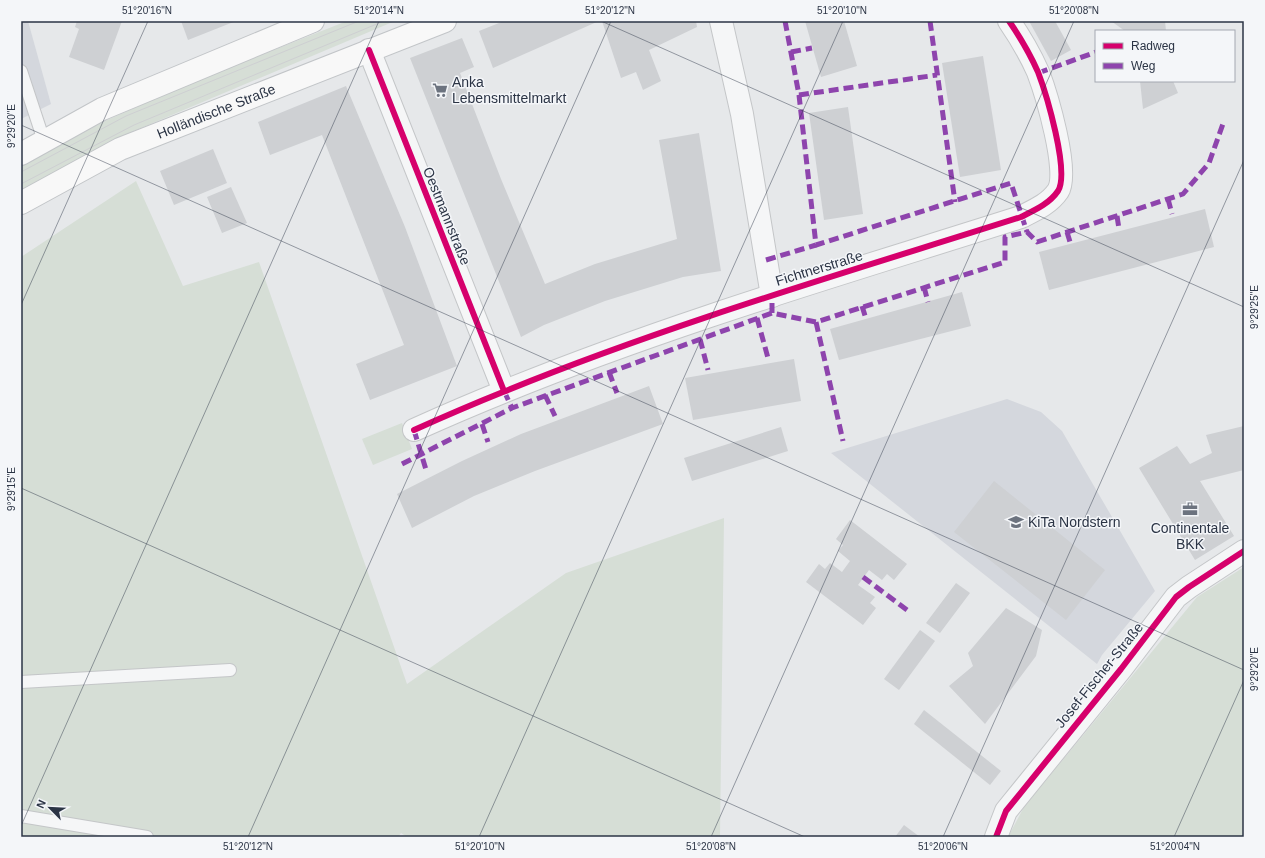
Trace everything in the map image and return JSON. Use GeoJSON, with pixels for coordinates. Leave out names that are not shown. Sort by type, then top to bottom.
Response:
{"type":"FeatureCollection","features":[{"type":"Feature","properties":{"kind":"main road"},"geometry":{"type":"LineString","coordinates":[[21,154],[102,109],[313,21]]}},
{"type":"Feature","properties":{"kind":"main road","name":"Holländische Straße"},"geometry":{"type":"LineString","coordinates":[[21,204],[120,149],[369,50],[422,26],[445,21]]}},
{"type":"Feature","properties":{"kind":"street","name":"Fichtnerstraße"},"geometry":{"type":"LineString","coordinates":[[721,21],[742,114],[772,296]]}},
{"type":"Feature","properties":{"kind":"street","name":"Fichtnerstraße"},"geometry":{"type":"LineString","coordinates":[[414,430],[504,391],[647,338],[772,296],[1021,217],[1044,205],[1059,190],[1062,170],[1060,150],[1040,80],[1024,45],[1009,21]]}},
{"type":"Feature","properties":{"kind":"street","name":"Oestmannstraße"},"geometry":{"type":"LineString","coordinates":[[369,50],[504,391]]}},
{"type":"Feature","properties":{"kind":"street","name":"Josef-Fischer-Straße"},"geometry":{"type":"LineString","coordinates":[[996,837],[1006,811],[1120,670],[1176,597],[1189,586],[1244,550]]}},
{"type":"Feature","properties":{"kind":"lane"},"geometry":{"type":"LineString","coordinates":[[21,71],[44,141]]}},
{"type":"Feature","properties":{"kind":"lane"},"geometry":{"type":"LineString","coordinates":[[21,682],[230,670]]}},
{"type":"Feature","properties":{"kind":"lane"},"geometry":{"type":"LineString","coordinates":[[21,816],[147,837]]}},
{"type":"Feature","properties":{"kind":"shaded area"},"geometry":{"type":"Polygon","coordinates":[[[21,21],[28,21],[51,104],[21,119],[21,21]]]}},
{"type":"Feature","properties":{"kind":"shaded area"},"geometry":{"type":"Polygon","coordinates":[[[347,21],[395,21],[115,139],[21,190],[21,166],[107,120],[205,77],[347,21]]]}},
{"type":"Feature","properties":{"kind":"shaded area"},"geometry":{"type":"Polygon","coordinates":[[[136,181],[183,286],[259,262],[407,684],[566,573],[724,518],[720,837],[407,837],[401,833],[398,837],[21,837],[21,257],[136,181]]]}},
{"type":"Feature","properties":{"kind":"shaded area","name":"KiTa Nordstern"},"geometry":{"type":"Polygon","coordinates":[[[1007,399],[1041,412],[1062,431],[1155,591],[1102,655],[1097,664],[831,453],[1007,399]]]}},
{"type":"Feature","properties":{"kind":"shaded area"},"geometry":{"type":"Polygon","coordinates":[[[402,423],[412,449],[373,465],[362,439],[402,423]]]}},
{"type":"Feature","properties":{"kind":"shaded area"},"geometry":{"type":"Polygon","coordinates":[[[1244,567],[1244,837],[1008,837],[1024,807],[1197,597],[1244,567]]]}},
{"type":"Feature","properties":{"kind":"building"},"geometry":{"type":"Polygon","coordinates":[[[77,21],[122,21],[104,70],[69,57],[79,29],[75,27],[77,21]]]}},
{"type":"Feature","properties":{"kind":"building"},"geometry":{"type":"Polygon","coordinates":[[[181,21],[236,21],[188,40],[181,21]]]}},
{"type":"Feature","properties":{"kind":"building"},"geometry":{"type":"Polygon","coordinates":[[[504,21],[599,21],[493,68],[479,31],[504,21]]]}},
{"type":"Feature","properties":{"kind":"building"},"geometry":{"type":"Polygon","coordinates":[[[602,21],[696,21],[697,27],[649,50],[661,81],[643,90],[636,72],[621,78],[602,21]]]}},
{"type":"Feature","properties":{"kind":"building"},"geometry":{"type":"Polygon","coordinates":[[[805,21],[844,21],[857,66],[821,77],[805,21]]]}},
{"type":"Feature","properties":{"kind":"building"},"geometry":{"type":"Polygon","coordinates":[[[1029,21],[1055,21],[1071,50],[1051,61],[1029,21]]]}},
{"type":"Feature","properties":{"kind":"building"},"geometry":{"type":"Polygon","coordinates":[[[1111,21],[1165,21],[1166,30],[1124,30],[1111,21]]]}},
{"type":"Feature","properties":{"kind":"building"},"geometry":{"type":"Polygon","coordinates":[[[462,38],[474,67],[460,73],[501,179],[545,284],[595,264],[677,239],[659,140],[699,133],[721,271],[683,277],[605,301],[544,325],[521,337],[410,58],[462,38]]]}},
{"type":"Feature","properties":{"kind":"building"},"geometry":{"type":"Polygon","coordinates":[[[983,56],[1001,170],[960,177],[942,63],[983,56]]]}},
{"type":"Feature","properties":{"kind":"building"},"geometry":{"type":"Polygon","coordinates":[[[1140,82],[1173,82],[1178,93],[1143,109],[1140,82]]]}},
{"type":"Feature","properties":{"kind":"building"},"geometry":{"type":"Polygon","coordinates":[[[346,86],[405,227],[457,366],[370,400],[356,364],[404,345],[322,135],[270,155],[258,122],[346,86]]]}},
{"type":"Feature","properties":{"kind":"building"},"geometry":{"type":"Polygon","coordinates":[[[848,107],[863,214],[824,220],[809,113],[848,107]]]}},
{"type":"Feature","properties":{"kind":"building"},"geometry":{"type":"Polygon","coordinates":[[[213,149],[227,183],[174,205],[160,171],[213,149]]]}},
{"type":"Feature","properties":{"kind":"building"},"geometry":{"type":"Polygon","coordinates":[[[231,187],[247,223],[222,233],[207,197],[231,187]]]}},
{"type":"Feature","properties":{"kind":"building"},"geometry":{"type":"Polygon","coordinates":[[[1205,209],[1214,247],[1049,290],[1039,252],[1205,209]]]}},
{"type":"Feature","properties":{"kind":"building"},"geometry":{"type":"Polygon","coordinates":[[[962,292],[971,326],[839,360],[830,329],[962,292]]]}},
{"type":"Feature","properties":{"kind":"building"},"geometry":{"type":"Polygon","coordinates":[[[794,359],[801,401],[693,420],[685,378],[794,359]]]}},
{"type":"Feature","properties":{"kind":"building"},"geometry":{"type":"Polygon","coordinates":[[[649,386],[663,424],[535,471],[474,496],[412,528],[397,494],[462,461],[521,434],[649,386]]]}},
{"type":"Feature","properties":{"kind":"building","name":"Continentale BKK"},"geometry":{"type":"Polygon","coordinates":[[[1244,426],[1244,470],[1200,481],[1234,536],[1195,560],[1139,468],[1177,446],[1190,464],[1212,453],[1206,435],[1244,426]]]}},
{"type":"Feature","properties":{"kind":"building"},"geometry":{"type":"Polygon","coordinates":[[[781,427],[788,451],[692,481],[684,458],[781,427]]]}},
{"type":"Feature","properties":{"kind":"building"},"geometry":{"type":"Polygon","coordinates":[[[994,481],[1105,570],[1066,620],[954,532],[994,481]]]}},
{"type":"Feature","properties":{"kind":"building"},"geometry":{"type":"Polygon","coordinates":[[[850,520],[907,564],[894,580],[887,574],[882,580],[869,570],[858,585],[875,597],[870,603],[876,608],[863,625],[806,582],[819,564],[825,569],[830,563],[842,572],[850,561],[838,551],[843,545],[836,539],[850,520]]]}},
{"type":"Feature","properties":{"kind":"building"},"geometry":{"type":"Polygon","coordinates":[[[956,583],[970,593],[940,633],[926,623],[956,583]]]}},
{"type":"Feature","properties":{"kind":"building"},"geometry":{"type":"Polygon","coordinates":[[[1006,608],[1042,630],[1036,656],[985,724],[949,686],[973,666],[968,653],[1006,608]]]}},
{"type":"Feature","properties":{"kind":"building"},"geometry":{"type":"Polygon","coordinates":[[[920,630],[935,641],[899,690],[884,679],[920,630]]]}},
{"type":"Feature","properties":{"kind":"building"},"geometry":{"type":"Polygon","coordinates":[[[924,710],[1001,771],[990,785],[914,724],[924,710]]]}},
{"type":"Feature","properties":{"kind":"building"},"geometry":{"type":"Polygon","coordinates":[[[904,825],[920,837],[895,837],[904,825]]]}},
{"type":"Feature","properties":{"kind":"tram line"},"geometry":{"type":"LineString","coordinates":[[21,172],[126,116],[359,21]]}},
{"type":"Feature","properties":{"kind":"tram line"},"geometry":{"type":"LineString","coordinates":[[21,184],[134,125],[384,21]]}},
{"type":"Feature","properties":{"kind":"marked path"},"geometry":{"type":"LineString","coordinates":[[785,21],[799,95],[816,245],[1011,183],[1027,232]]}},
{"type":"Feature","properties":{"kind":"marked path"},"geometry":{"type":"LineString","coordinates":[[930,21],[955,202]]}},
{"type":"Feature","properties":{"kind":"marked path"},"geometry":{"type":"LineString","coordinates":[[791,52],[812,48]]}},
{"type":"Feature","properties":{"kind":"marked path"},"geometry":{"type":"LineString","coordinates":[[1038,73],[1095,52]]}},
{"type":"Feature","properties":{"kind":"marked path"},"geometry":{"type":"LineString","coordinates":[[799,95],[937,75]]}},
{"type":"Feature","properties":{"kind":"marked path"},"geometry":{"type":"LineString","coordinates":[[402,464],[512,408],[772,313],[816,322],[1005,262],[1005,237],[1027,232],[1037,242],[1183,194],[1209,163],[1224,121]]}},
{"type":"Feature","properties":{"kind":"marked path"},"geometry":{"type":"LineString","coordinates":[[1168,199],[1172,214]]}},
{"type":"Feature","properties":{"kind":"marked path"},"geometry":{"type":"LineString","coordinates":[[1117,216],[1119,229]]}},
{"type":"Feature","properties":{"kind":"marked path"},"geometry":{"type":"LineString","coordinates":[[1067,232],[1070,242]]}},
{"type":"Feature","properties":{"kind":"marked path"},"geometry":{"type":"LineString","coordinates":[[766,260],[816,245]]}},
{"type":"Feature","properties":{"kind":"marked path"},"geometry":{"type":"LineString","coordinates":[[924,287],[928,302]]}},
{"type":"Feature","properties":{"kind":"marked path"},"geometry":{"type":"LineString","coordinates":[[772,296],[772,313]]}},
{"type":"Feature","properties":{"kind":"marked path"},"geometry":{"type":"LineString","coordinates":[[862,306],[866,319]]}},
{"type":"Feature","properties":{"kind":"marked path"},"geometry":{"type":"LineString","coordinates":[[757,318],[768,358]]}},
{"type":"Feature","properties":{"kind":"marked path"},"geometry":{"type":"LineString","coordinates":[[816,322],[843,441]]}},
{"type":"Feature","properties":{"kind":"marked path"},"geometry":{"type":"LineString","coordinates":[[700,339],[708,370]]}},
{"type":"Feature","properties":{"kind":"marked path"},"geometry":{"type":"LineString","coordinates":[[609,372],[617,393]]}},
{"type":"Feature","properties":{"kind":"marked path"},"geometry":{"type":"LineString","coordinates":[[504,391],[512,408]]}},
{"type":"Feature","properties":{"kind":"marked path"},"geometry":{"type":"LineString","coordinates":[[545,395],[555,416]]}},
{"type":"Feature","properties":{"kind":"marked path"},"geometry":{"type":"LineString","coordinates":[[482,424],[488,442]]}},
{"type":"Feature","properties":{"kind":"marked path"},"geometry":{"type":"LineString","coordinates":[[414,430],[427,473]]}},
{"type":"Feature","properties":{"kind":"marked path"},"geometry":{"type":"LineString","coordinates":[[863,577],[907,610]]}},
{"type":"Feature","properties":{"kind":"cycle path"},"geometry":{"type":"LineString","coordinates":[[414,430],[503,392],[631,343],[760,299],[1021,217],[1046,203],[1058,191],[1061,181],[1061,167],[1056,132],[1038,72],[1025,46],[1009,21]]}},
{"type":"Feature","properties":{"kind":"cycle path"},"geometry":{"type":"LineString","coordinates":[[369,50],[504,391]]}},
{"type":"Feature","properties":{"kind":"cycle path"},"geometry":{"type":"LineString","coordinates":[[996,837],[1006,811],[1121,669],[1176,597],[1244,551]]}},
{"type":"Feature","properties":{"kind":"place","name":"Anka Lebensmittelmarkt"},"geometry":{"type":"Point","coordinates":[440,90]}},
{"type":"Feature","properties":{"kind":"place","name":"Continentale BKK"},"geometry":{"type":"Point","coordinates":[1190,509]}},
{"type":"Feature","properties":{"kind":"place","name":"KiTa Nordstern"},"geometry":{"type":"Point","coordinates":[1016,522]}}]}
